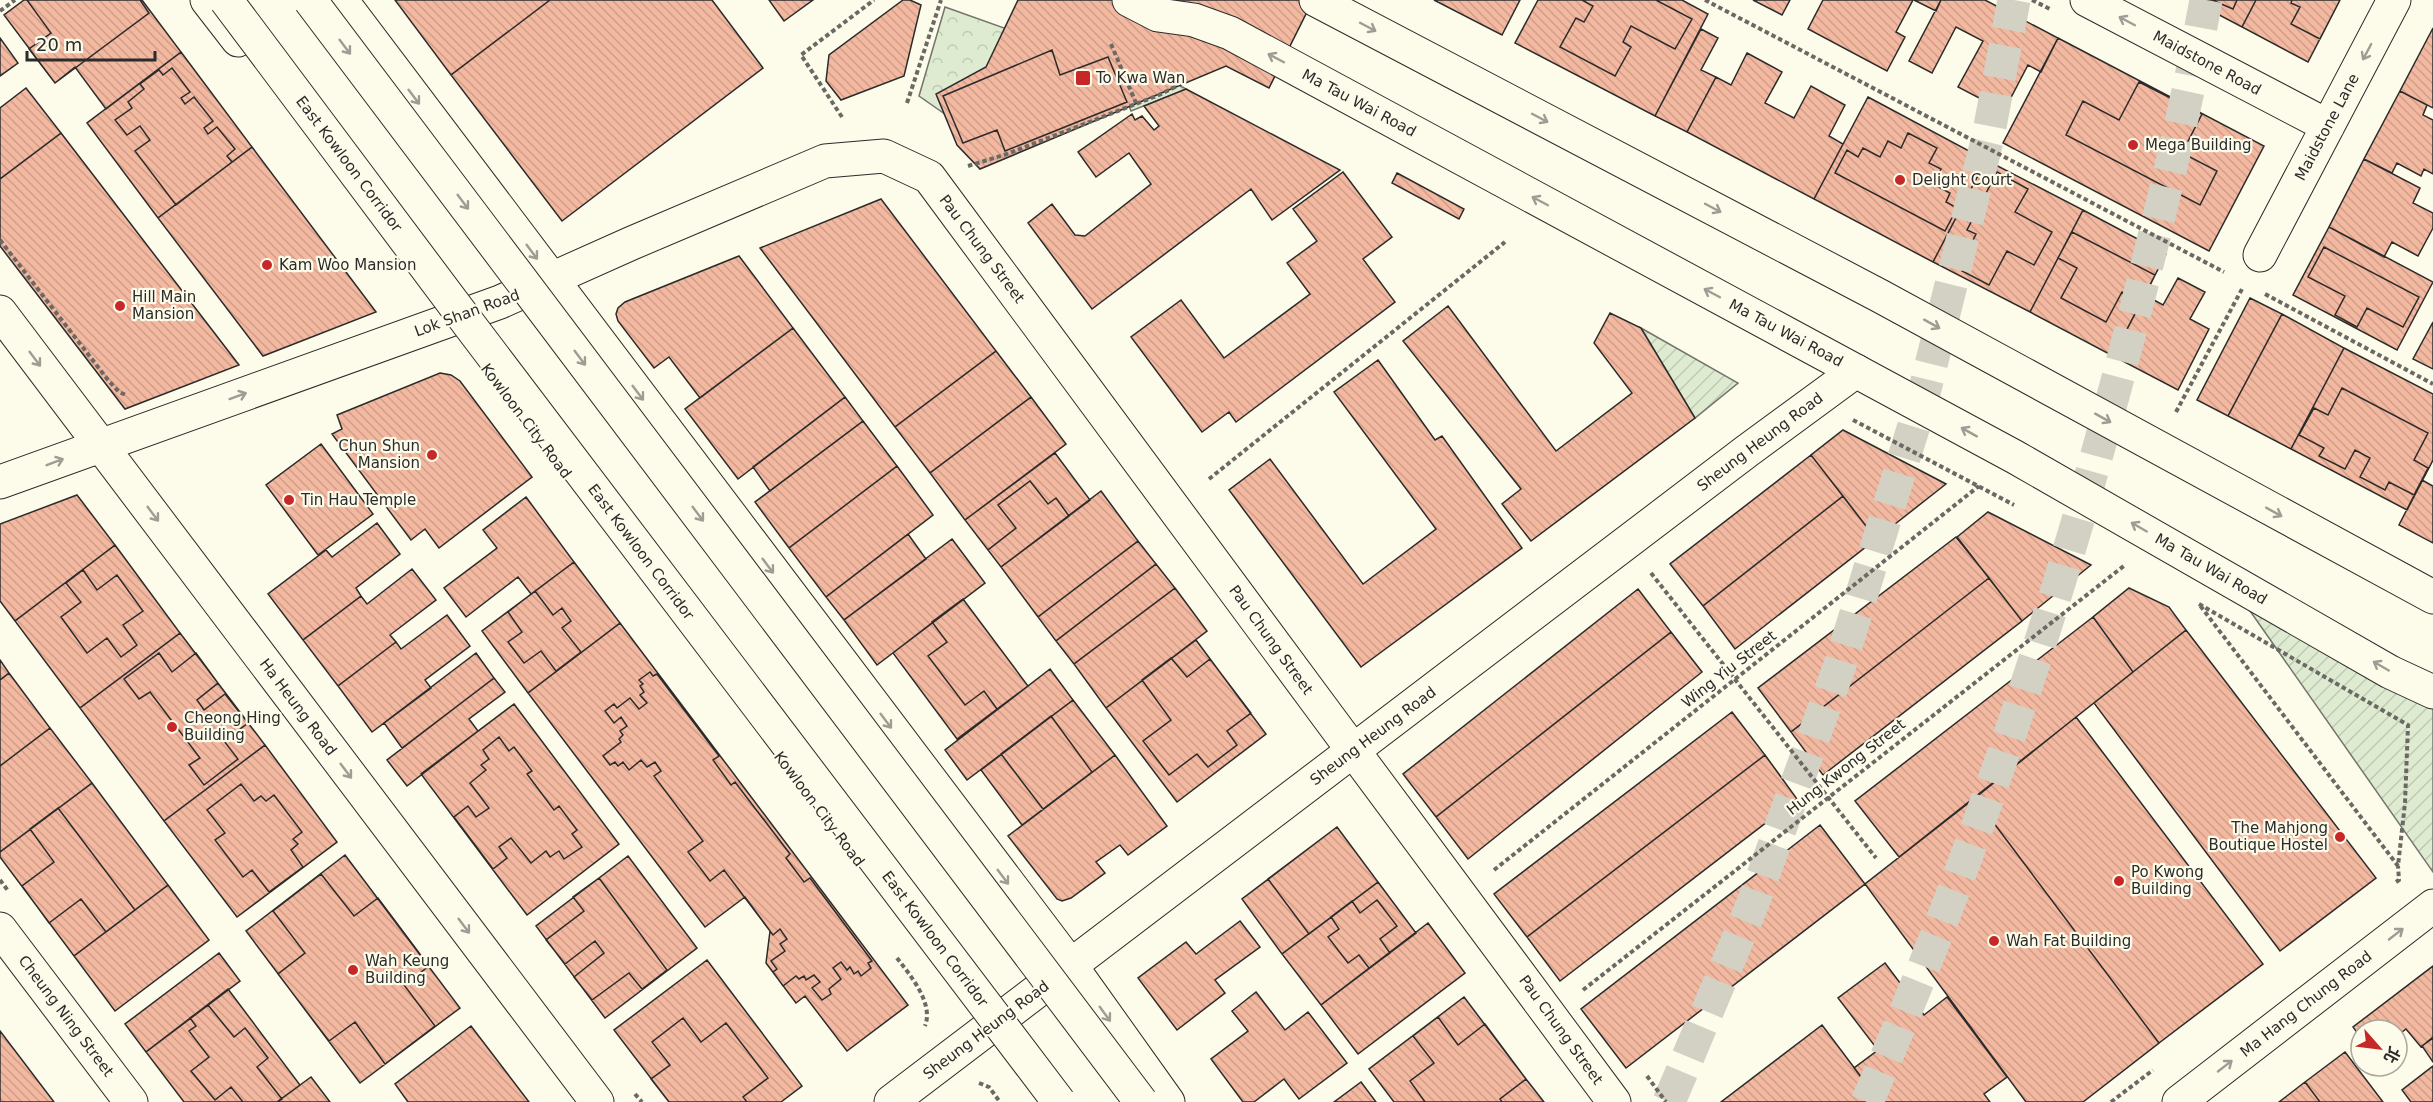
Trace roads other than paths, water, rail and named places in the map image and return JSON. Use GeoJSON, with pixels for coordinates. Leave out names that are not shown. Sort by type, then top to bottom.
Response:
{"type":"FeatureCollection","features":[{"type":"Feature","properties":{"kind":"main road","name":"Kowloon City Road"},"geometry":{"type":"LineString","coordinates":[[207,0],[1040,1102]]}},
{"type":"Feature","properties":{"kind":"main road","name":"East Kowloon Corridor"},"geometry":{"type":"LineString","coordinates":[[226,0],[1059,1102]]}},
{"type":"Feature","properties":{"kind":"main road"},"geometry":{"type":"LineString","coordinates":[[310,0],[1141,1102]]}},
{"type":"Feature","properties":{"kind":"main road"},"geometry":{"type":"LineString","coordinates":[[341,0],[1071,966],[1168,1102]]}},
{"type":"Feature","properties":{"kind":"main road","name":"Ma Tau Wai Road"},"geometry":{"type":"LineString","coordinates":[[1129,0],[1162,8],[1230,33],[2015,457],[2390,672],[2433,692]]}},
{"type":"Feature","properties":{"kind":"main road"},"geometry":{"type":"LineString","coordinates":[[1316,0],[1880,296],[2433,597]]}},
{"type":"Feature","properties":{"kind":"main road","name":"Maidstone Road"},"geometry":{"type":"LineString","coordinates":[[2087,0],[2328,126]]}},
{"type":"Feature","properties":{"kind":"main road","name":"Maidstone Lane"},"geometry":{"type":"LineString","coordinates":[[2245,259],[2328,126],[2394,0]]}},
{"type":"Feature","properties":{"kind":"main road","name":"Lok Shan Road"},"geometry":{"type":"LineString","coordinates":[[0,483],[500,302],[632,243],[825,162],[884,156],[929,177]]}},
{"type":"Feature","properties":{"kind":"main road","name":"Pau Chung Street"},"geometry":{"type":"LineString","coordinates":[[929,177],[1352,752],[1461,894],[1614,1102]]}},
{"type":"Feature","properties":{"kind":"main road","name":"Ha Heung Road"},"geometry":{"type":"LineString","coordinates":[[0,312],[597,1102]]}},
{"type":"Feature","properties":{"kind":"main road","name":"Sheung Heung Road"},"geometry":{"type":"LineString","coordinates":[[891,1102],[1747,451],[1856,371]]}},
{"type":"Feature","properties":{"kind":"main road","name":"Ma Hang Chung Road"},"geometry":{"type":"LineString","coordinates":[[2179,1102],[2433,906]]}},
{"type":"Feature","properties":{"kind":"main road","name":"Cheung Ning Street"},"geometry":{"type":"LineString","coordinates":[[0,929],[131,1102]]}},
{"type":"Feature","properties":{"kind":"tunnel"},"geometry":{"type":"LineString","coordinates":[[1669,1102],[1753,903],[1840,665],[1924,393],[1988,137],[2014,0]]}},
{"type":"Feature","properties":{"kind":"tunnel"},"geometry":{"type":"LineString","coordinates":[[1867,1102],[1945,913],[1981,817],[2047,623],[2105,427],[2152,246],[2172,164],[2206,0]]}},
{"type":"Feature","properties":{"kind":"place","name":"To Kwa Wan"},"geometry":{"type":"Point","coordinates":[1083,78]}},
{"type":"Feature","properties":{"kind":"place","name":"Mega Building"},"geometry":{"type":"Point","coordinates":[2133,145]}},
{"type":"Feature","properties":{"kind":"place","name":"Delight Court"},"geometry":{"type":"Point","coordinates":[1900,180]}},
{"type":"Feature","properties":{"kind":"place","name":"Kam Woo Mansion"},"geometry":{"type":"Point","coordinates":[267,265]}},
{"type":"Feature","properties":{"kind":"place","name":"Hill Main Mansion"},"geometry":{"type":"Point","coordinates":[120,306]}},
{"type":"Feature","properties":{"kind":"place","name":"Chun Shun Mansion"},"geometry":{"type":"Point","coordinates":[432,455]}},
{"type":"Feature","properties":{"kind":"place","name":"Tin Hau Temple"},"geometry":{"type":"Point","coordinates":[289,500]}},
{"type":"Feature","properties":{"kind":"place","name":"Cheong Hing Building"},"geometry":{"type":"Point","coordinates":[172,727]}},
{"type":"Feature","properties":{"kind":"place","name":"The Mahjong Boutique Hostel"},"geometry":{"type":"Point","coordinates":[2340,837]}},
{"type":"Feature","properties":{"kind":"place","name":"Po Kwong Building"},"geometry":{"type":"Point","coordinates":[2119,881]}},
{"type":"Feature","properties":{"kind":"place","name":"Wah Fat Building"},"geometry":{"type":"Point","coordinates":[1994,941]}},
{"type":"Feature","properties":{"kind":"place","name":"Wah Keung Building"},"geometry":{"type":"Point","coordinates":[353,970]}}]}
